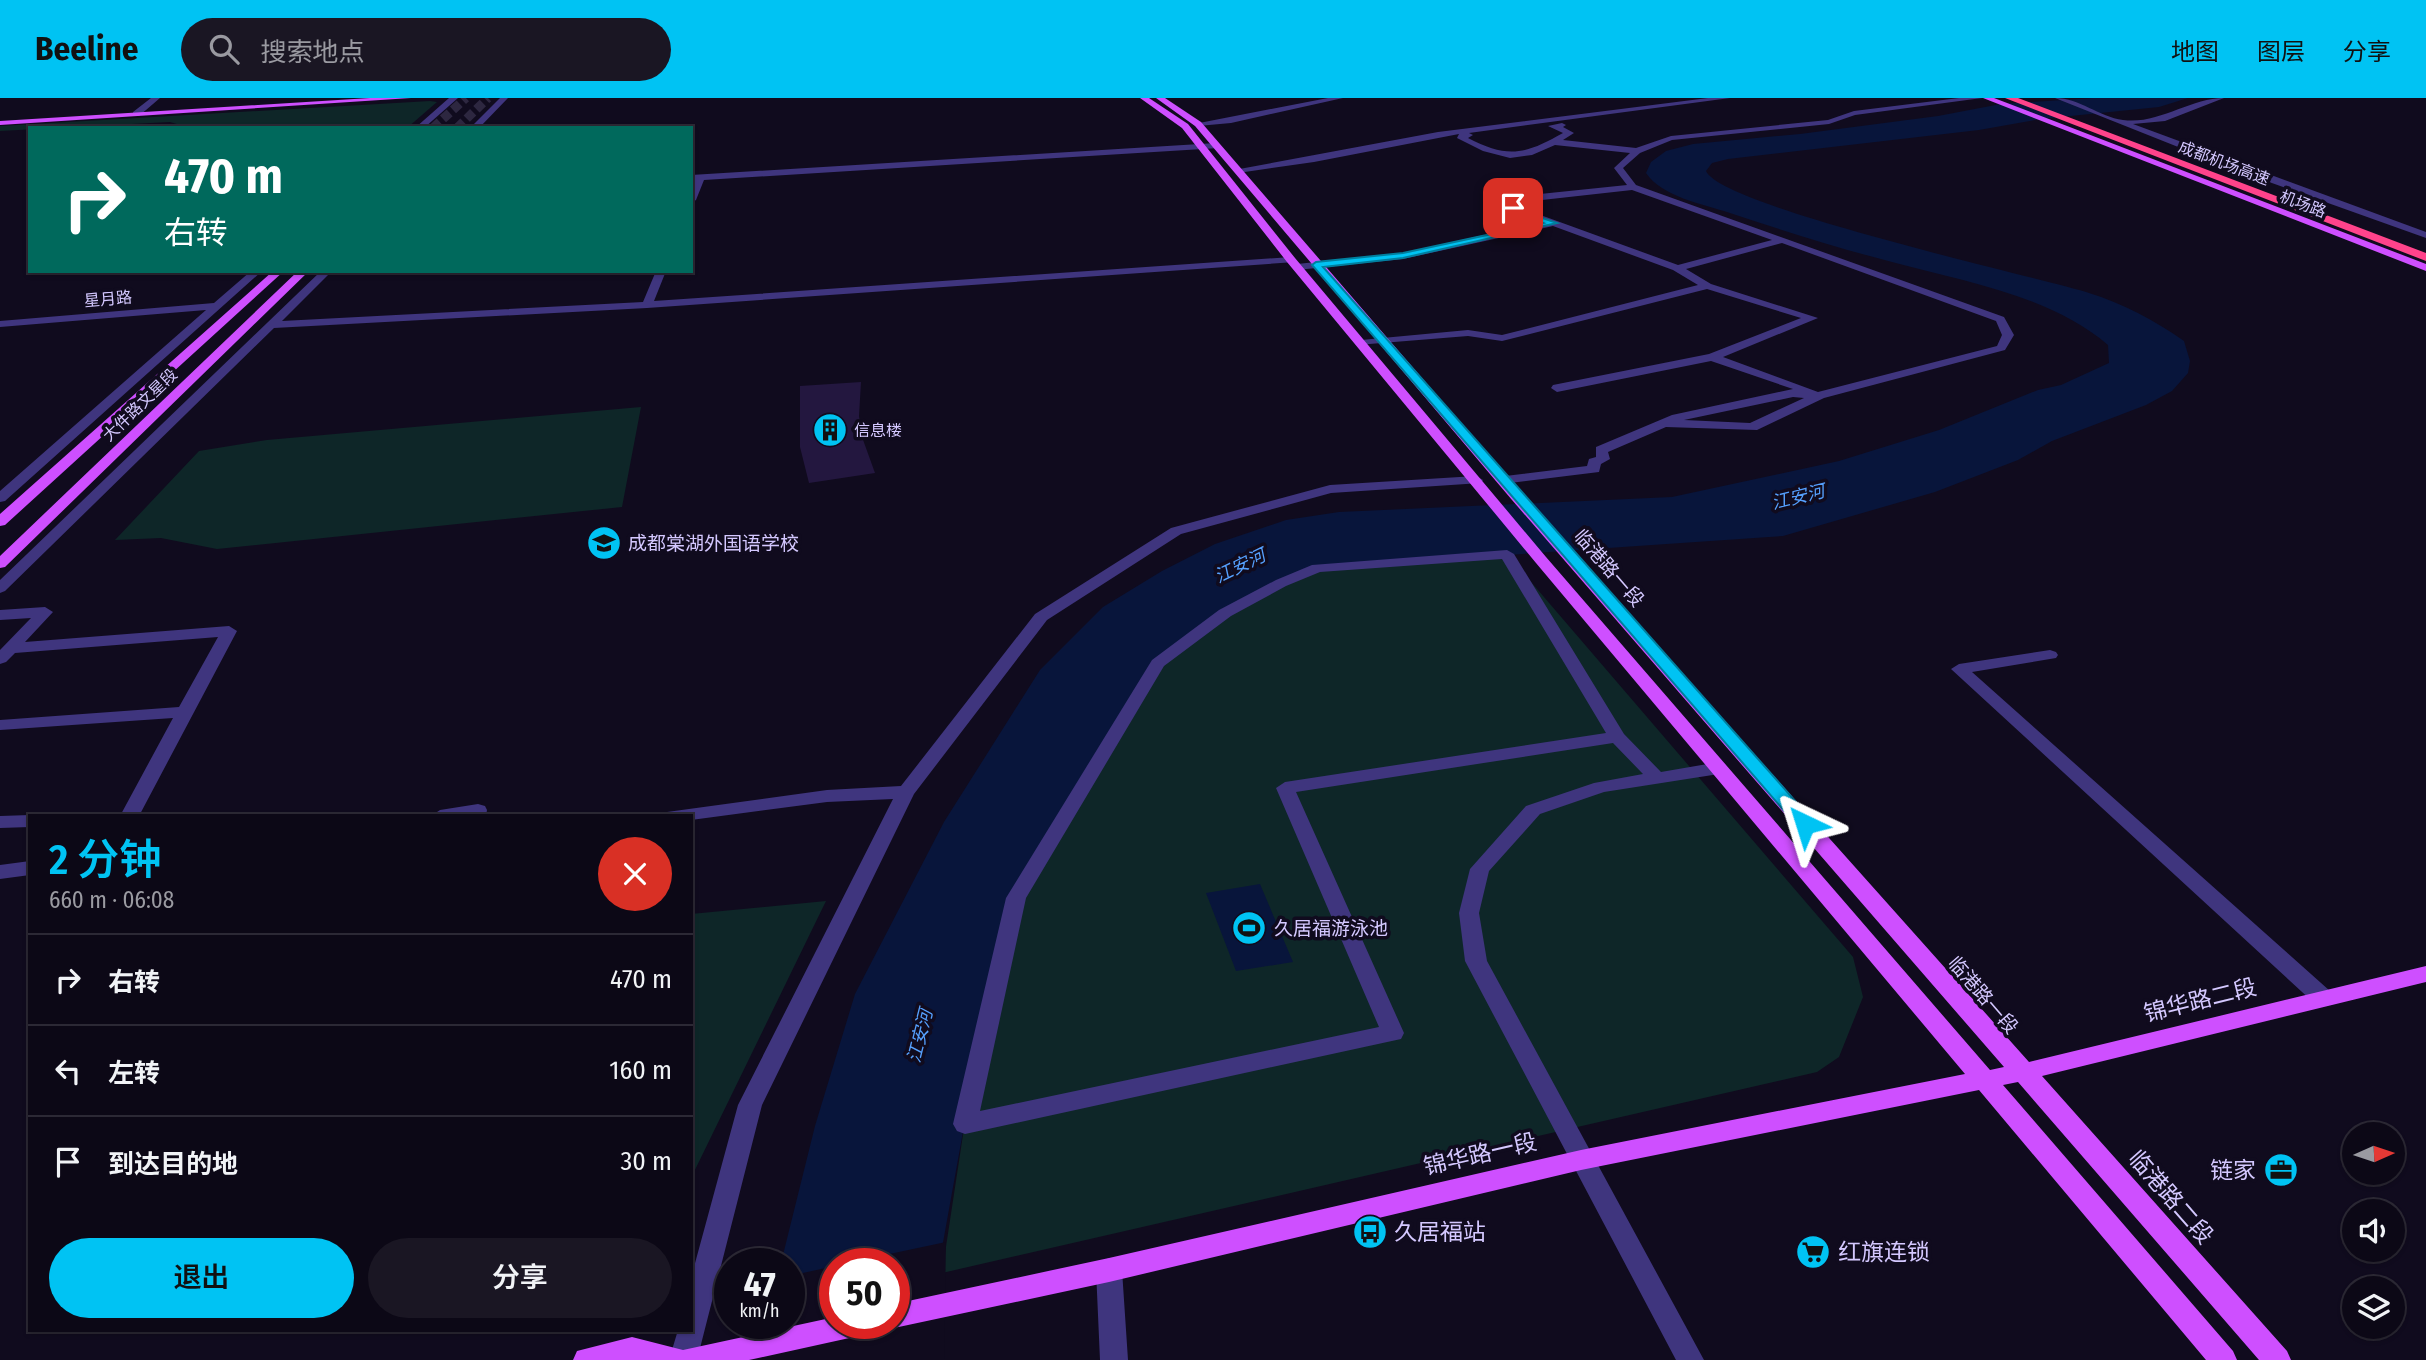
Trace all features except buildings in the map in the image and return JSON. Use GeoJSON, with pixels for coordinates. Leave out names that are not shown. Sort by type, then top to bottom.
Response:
{"type":"FeatureCollection","features":[{"type":"Feature","properties":{"kind":"highway","name":"成都机场高速"},"geometry":{"type":"LineString","coordinates":[[2022,99],[2426,249]]}},
{"type":"Feature","properties":{"kind":"highway","name":"成都机场高速"},"geometry":{"type":"LineString","coordinates":[[2022,99],[2070,118]]}},
{"type":"Feature","properties":{"kind":"highway","name":"成都机场高速"},"geometry":{"type":"LineString","coordinates":[[2089,125],[2426,257]]}},
{"type":"Feature","properties":{"kind":"highway"},"geometry":{"type":"LineString","coordinates":[[2089,125],[2114,146]]}},
{"type":"Feature","properties":{"kind":"highway"},"geometry":{"type":"LineString","coordinates":[[2089,125],[2244,170]]}},
{"type":"Feature","properties":{"kind":"main road"},"geometry":{"type":"LineString","coordinates":[[0,121],[344,98]]}},
{"type":"Feature","properties":{"kind":"main road"},"geometry":{"type":"LineString","coordinates":[[138,113],[407,98]]}},
{"type":"Feature","properties":{"kind":"main road"},"geometry":{"type":"LineString","coordinates":[[1144,98],[1185,126],[1294,263],[1541,560],[2223,1360]]}},
{"type":"Feature","properties":{"kind":"main road","name":"临港路一段"},"geometry":{"type":"LineString","coordinates":[[1160,98],[1198,124],[1502,480],[2023,1072]]}},
{"type":"Feature","properties":{"kind":"main road","name":"机场路"},"geometry":{"type":"LineString","coordinates":[[1991,100],[2426,268]]}},
{"type":"Feature","properties":{"kind":"main road"},"geometry":{"type":"LineString","coordinates":[[2075,134],[2114,146],[2195,180]]}},
{"type":"Feature","properties":{"kind":"main road","name":"大件路文星段"},"geometry":{"type":"LineString","coordinates":[[0,522],[277,273]]}},
{"type":"Feature","properties":{"kind":"main road","name":"大件路文星段"},"geometry":{"type":"LineString","coordinates":[[0,564],[302,273]]}},
{"type":"Feature","properties":{"kind":"main road","name":"锦华路二段"},"geometry":{"type":"LineString","coordinates":[[1986,1079],[2426,974]]}},
{"type":"Feature","properties":{"kind":"main road","name":"临港路二段"},"geometry":{"type":"LineString","coordinates":[[2023,1072],[2277,1360]]}},
{"type":"Feature","properties":{"kind":"main road","name":"锦华路一段"},"geometry":{"type":"LineString","coordinates":[[910,1313],[1109,1270],[1581,1160],[1986,1079]]}},
{"type":"Feature","properties":{"kind":"main road"},"geometry":{"type":"LineString","coordinates":[[690,1360],[819,1332]]}},
{"type":"Feature","properties":{"kind":"main road"},"geometry":{"type":"LineString","coordinates":[[587,1360],[632,1350],[676,1360]]}},
{"type":"Feature","properties":{"kind":"street"},"geometry":{"type":"LineString","coordinates":[[125,114],[143,98]]}},
{"type":"Feature","properties":{"kind":"street"},"geometry":{"type":"LineString","coordinates":[[138,113],[156,98]]}},
{"type":"Feature","properties":{"kind":"street"},"geometry":{"type":"LineString","coordinates":[[421,126],[454,98]]}},
{"type":"Feature","properties":{"kind":"street"},"geometry":{"type":"LineString","coordinates":[[476,126],[504,98]]}},
{"type":"Feature","properties":{"kind":"street"},"geometry":{"type":"LineString","coordinates":[[1198,124],[1231,121],[1339,98]]}},
{"type":"Feature","properties":{"kind":"street"},"geometry":{"type":"LineString","coordinates":[[1238,170],[1314,159],[1438,134],[1726,98]]}},
{"type":"Feature","properties":{"kind":"street"},"geometry":{"type":"LineString","coordinates":[[1633,187],[1618,168],[1637,151],[1671,138],[1829,122],[1854,113],[1978,98]]}},
{"type":"Feature","properties":{"kind":"street","name":"机场路"},"geometry":{"type":"LineString","coordinates":[[2059,98],[2244,170],[2426,235]]}},
{"type":"Feature","properties":{"kind":"street"},"geometry":{"type":"LineString","coordinates":[[2124,122],[2162,119],[2220,98]]}},
{"type":"Feature","properties":{"kind":"street"},"geometry":{"type":"LineString","coordinates":[[1552,126],[1570,133],[1541,150],[1505,157],[1460,136],[1711,106]]}},
{"type":"Feature","properties":{"kind":"street"},"geometry":{"type":"LineString","coordinates":[[1555,142],[1637,151]]}},
{"type":"Feature","properties":{"kind":"street"},"geometry":{"type":"LineString","coordinates":[[696,177],[1216,146]]}},
{"type":"Feature","properties":{"kind":"street"},"geometry":{"type":"LineString","coordinates":[[1557,388],[1712,357],[1812,318],[1707,286],[1676,268],[1513,208],[1540,197],[1633,187],[2000,319],[2008,335],[2001,348],[1820,395],[1752,427],[1661,423]]}},
{"type":"Feature","properties":{"kind":"street"},"geometry":{"type":"LineString","coordinates":[[271,324],[647,305],[1294,263],[1316,265],[1403,256],[1553,223]]}},
{"type":"Feature","properties":{"kind":"street"},"geometry":{"type":"LineString","coordinates":[[1676,268],[1778,241]]}},
{"type":"Feature","properties":{"kind":"street"},"geometry":{"type":"LineString","coordinates":[[0,498],[255,273]]}},
{"type":"Feature","properties":{"kind":"street"},"geometry":{"type":"LineString","coordinates":[[0,588],[325,273]]}},
{"type":"Feature","properties":{"kind":"street"},"geometry":{"type":"LineString","coordinates":[[647,305],[660,273]]}},
{"type":"Feature","properties":{"kind":"street"},"geometry":{"type":"LineString","coordinates":[[1361,343],[1468,333],[1502,338],[1707,286]]}},
{"type":"Feature","properties":{"kind":"street","name":"星月路"},"geometry":{"type":"LineString","coordinates":[[0,324],[218,306]]}},
{"type":"Feature","properties":{"kind":"street"},"geometry":{"type":"LineString","coordinates":[[291,306],[310,315],[368,318]]}},
{"type":"Feature","properties":{"kind":"street"},"geometry":{"type":"LineString","coordinates":[[1712,357],[1820,395]]}},
{"type":"Feature","properties":{"kind":"street"},"geometry":{"type":"LineString","coordinates":[[1502,480],[1594,469],[1594,462],[1603,459],[1601,450],[1661,423],[1793,393],[1820,395]]}},
{"type":"Feature","properties":{"kind":"street"},"geometry":{"type":"LineString","coordinates":[[693,1322],[750,1105],[906,792],[1041,617],[1176,531],[1330,489],[1476,480]]}},
{"type":"Feature","properties":{"kind":"street"},"geometry":{"type":"LineString","coordinates":[[1617,737],[1285,788],[1393,1033],[965,1124],[1016,898],[1158,663],[1225,613],[1281,583],[1317,568],[1507,554],[1617,737],[1658,779]]}},
{"type":"Feature","properties":{"kind":"street"},"geometry":{"type":"LineString","coordinates":[[0,615],[44,612],[5,654]]}},
{"type":"Feature","properties":{"kind":"street"},"geometry":{"type":"LineString","coordinates":[[5,654],[229,631],[130,814]]}},
{"type":"Feature","properties":{"kind":"street"},"geometry":{"type":"LineString","coordinates":[[2050,655],[1959,669],[2322,997]]}},
{"type":"Feature","properties":{"kind":"street"},"geometry":{"type":"LineString","coordinates":[[0,725],[185,712]]}},
{"type":"Feature","properties":{"kind":"street"},"geometry":{"type":"LineString","coordinates":[[1690,1360],[1476,961],[1469,913],[1480,869],[1532,810],[1601,787],[1719,768]]}},
{"type":"Feature","properties":{"kind":"street"},"geometry":{"type":"LineString","coordinates":[[689,814],[827,796],[906,792]]}},
{"type":"Feature","properties":{"kind":"street"},"geometry":{"type":"LineString","coordinates":[[453,814],[478,810],[477,814]]}},
{"type":"Feature","properties":{"kind":"street"},"geometry":{"type":"LineString","coordinates":[[0,822],[28,821]]}},
{"type":"Feature","properties":{"kind":"street"},"geometry":{"type":"LineString","coordinates":[[0,872],[28,868]]}},
{"type":"Feature","properties":{"kind":"street"},"geometry":{"type":"LineString","coordinates":[[1109,1270],[1114,1360]]}},
{"type":"Feature","properties":{"kind":"street"},"geometry":{"type":"LineString","coordinates":[[683,1360],[690,1332]]}},
{"type":"Feature","properties":{"kind":"green space"},"geometry":{"type":"Polygon","coordinates":[[[437,102],[409,126],[183,126],[170,122],[28,126],[28,130],[0,131],[0,126],[437,102]]]}},
{"type":"Feature","properties":{"kind":"green space"},"geometry":{"type":"Polygon","coordinates":[[[641,407],[622,507],[217,549],[161,538],[115,540],[199,451],[267,440],[641,407]]]}},
{"type":"Feature","properties":{"kind":"green space"},"geometry":{"type":"Polygon","coordinates":[[[1507,554],[1853,957],[1863,997],[1839,1057],[1817,1072],[942,1273],[966,1115],[1016,898],[1158,663],[1225,613],[1317,568],[1507,554]]]}},
{"type":"Feature","properties":{"kind":"green space"},"geometry":{"type":"Polygon","coordinates":[[[826,901],[693,1174],[693,914],[826,901]]]}},
{"type":"Feature","properties":{"kind":"water","name":"江安河"},"geometry":{"type":"Polygon","coordinates":[[[2093,98],[2188,98],[2159,107],[2041,119],[1979,130],[1728,159],[1712,163],[1706,171],[1725,186],[1765,203],[1820,221],[2089,293],[2127,307],[2184,341],[2190,361],[2188,373],[2172,391],[2146,405],[2052,441],[2018,460],[1935,492],[1783,536],[1317,568],[1281,583],[1158,663],[1016,898],[966,1115],[942,1248],[941,1360],[766,1360],[769,1339],[805,1339],[805,1248],[785,1248],[815,1126],[855,994],[944,822],[1040,670],[1103,607],[1162,571],[1215,544],[1286,520],[1339,512],[1672,497],[1839,461],[1939,430],[2038,390],[2061,385],[2109,363],[2108,345],[2085,328],[2033,302],[2006,292],[1831,245],[1696,203],[1662,188],[1646,173],[1651,162],[1666,151],[1693,144],[1800,134],[1938,116],[2001,104],[2093,98]]]}},
{"type":"Feature","properties":{"kind":"water","name":"久居福游泳池"},"geometry":{"type":"Polygon","coordinates":[[[1260,884],[1293,962],[1236,971],[1206,893],[1260,884]]]}},
{"type":"Feature","properties":{"kind":"pier"},"geometry":{"type":"Polygon","coordinates":[[[946,1242],[944,1360],[766,1360],[769,1339],[805,1339],[805,1273],[819,1269],[819,1339],[910,1339],[910,1250],[946,1242]]]}},
{"type":"Feature","properties":{"kind":"tunnel"},"geometry":{"type":"LineString","coordinates":[[435,126],[466,98]]}},
{"type":"Feature","properties":{"kind":"tunnel"},"geometry":{"type":"LineString","coordinates":[[459,126],[488,98]]}},
{"type":"Feature","properties":{"kind":"place","name":"信息楼"},"geometry":{"type":"Point","coordinates":[830,430]}},
{"type":"Feature","properties":{"kind":"place","name":"成都棠湖外国语学校"},"geometry":{"type":"Point","coordinates":[604,543]}},
{"type":"Feature","properties":{"kind":"place","name":"久居福游泳池"},"geometry":{"type":"Point","coordinates":[1249,928]}},
{"type":"Feature","properties":{"kind":"place","name":"链家"},"geometry":{"type":"Point","coordinates":[2281,1170]}},
{"type":"Feature","properties":{"kind":"place","name":"久居福站"},"geometry":{"type":"Point","coordinates":[1370,1232]}},
{"type":"Feature","properties":{"kind":"place","name":"红旗连锁"},"geometry":{"type":"Point","coordinates":[1813,1252]}},
{"type":"Feature","properties":{"kind":"route"},"geometry":{"type":"LineString","coordinates":[[1513,208],[1553,223],[1403,256],[1316,265],[1805,824]]}}]}
